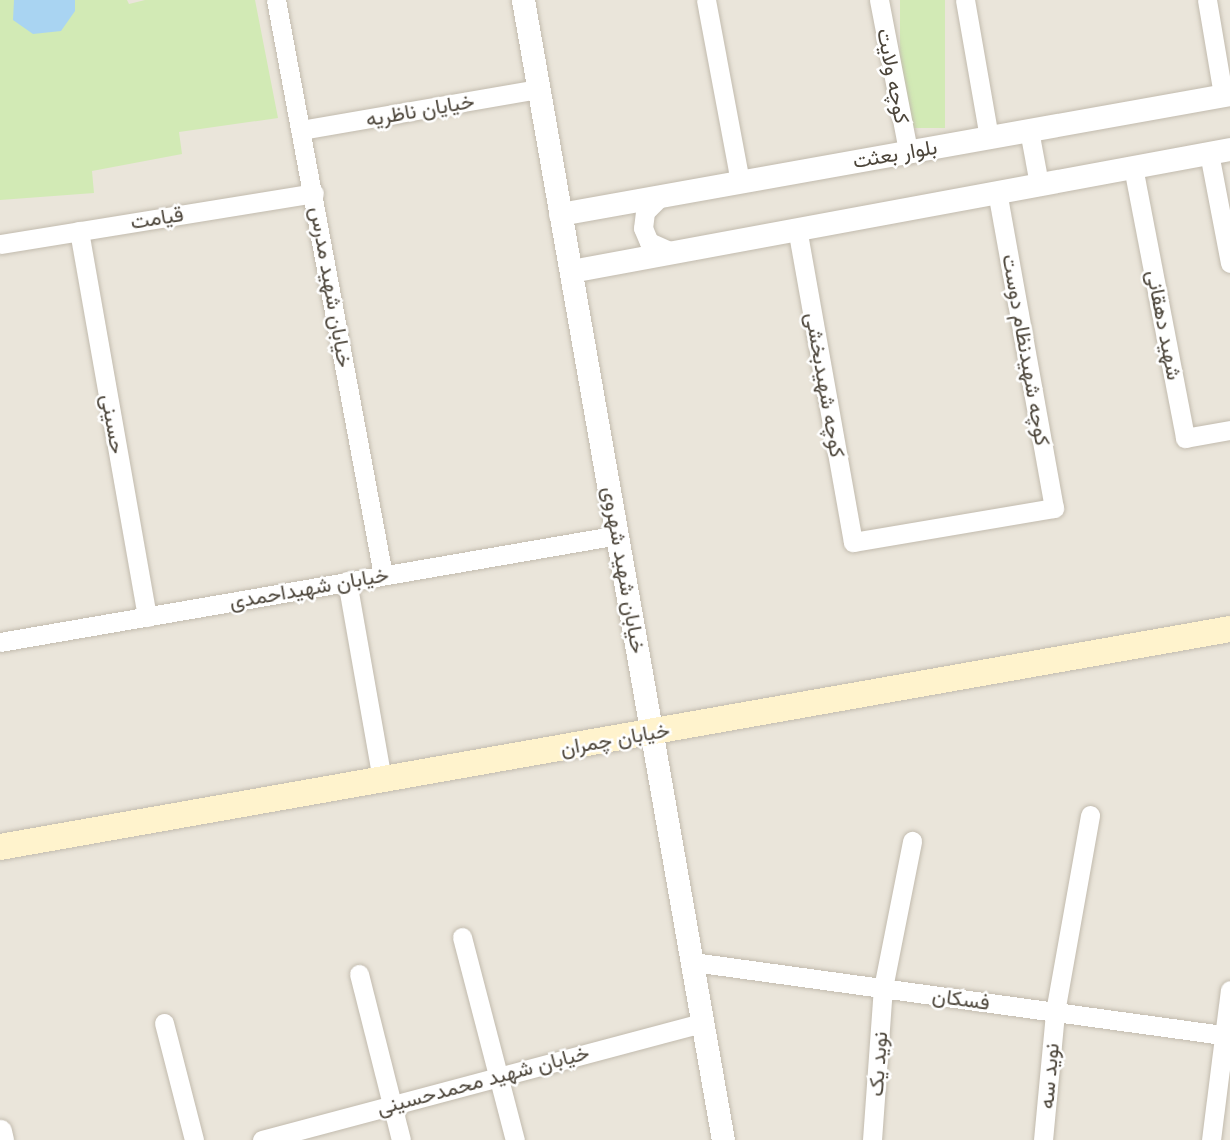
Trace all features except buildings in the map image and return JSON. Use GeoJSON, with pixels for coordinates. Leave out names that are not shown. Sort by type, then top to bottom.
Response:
{"type":"FeatureCollection","features":[{"type":"Feature","properties":{"kind":"main road","name":"خیابان چمران"},"geometry":{"type":"LineString","coordinates":[[0,847],[1230,629]]}},
{"type":"Feature","properties":{"kind":"street","name":"خیابان شهید مدرس"},"geometry":{"type":"LineString","coordinates":[[276,0],[383,575]]}},
{"type":"Feature","properties":{"kind":"street","name":"خیابان شهید شهروی"},"geometry":{"type":"LineString","coordinates":[[523,0],[723,1140]]}},
{"type":"Feature","properties":{"kind":"street"},"geometry":{"type":"LineString","coordinates":[[706,0],[740,181]]}},
{"type":"Feature","properties":{"kind":"street","name":"کوچه ولایت"},"geometry":{"type":"LineString","coordinates":[[879,0],[908,151]]}},
{"type":"Feature","properties":{"kind":"street"},"geometry":{"type":"LineString","coordinates":[[965,0],[989,137]]}},
{"type":"Feature","properties":{"kind":"street"},"geometry":{"type":"LineString","coordinates":[[1206,0],[1227,95]]}},
{"type":"Feature","properties":{"kind":"street","name":"خیایان ناظریه"},"geometry":{"type":"LineString","coordinates":[[301,130],[539,89]]}},
{"type":"Feature","properties":{"kind":"street","name":"بلوار بعثت"},"geometry":{"type":"LineString","coordinates":[[560,214],[1227,95]]}},
{"type":"Feature","properties":{"kind":"street"},"geometry":{"type":"LineString","coordinates":[[1029,130],[1040,184]]}},
{"type":"Feature","properties":{"kind":"street"},"geometry":{"type":"LineString","coordinates":[[571,271],[1220,151],[1230,263]]}},
{"type":"Feature","properties":{"kind":"street","name":"شهید دهقانی"},"geometry":{"type":"LineString","coordinates":[[1133,167],[1185,438],[1230,430]]}},
{"type":"Feature","properties":{"kind":"street","name":"کوچه شهیدنظام دوست"},"geometry":{"type":"LineString","coordinates":[[853,542],[1054,508],[998,192]]}},
{"type":"Feature","properties":{"kind":"street","name":"قیامت"},"geometry":{"type":"LineString","coordinates":[[0,244],[314,193]]}},
{"type":"Feature","properties":{"kind":"street"},"geometry":{"type":"LineString","coordinates":[[660,197],[645,212],[643,228],[649,242],[671,252]]}},
{"type":"Feature","properties":{"kind":"street","name":"کوچه شهیدبخشی"},"geometry":{"type":"LineString","coordinates":[[797,228],[853,542]]}},
{"type":"Feature","properties":{"kind":"street","name":"حسینی"},"geometry":{"type":"LineString","coordinates":[[79,231],[147,617]]}},
{"type":"Feature","properties":{"kind":"street","name":"خیابان شهیداحمدی"},"geometry":{"type":"LineString","coordinates":[[0,642],[618,535]]}},
{"type":"Feature","properties":{"kind":"street"},"geometry":{"type":"LineString","coordinates":[[347,581],[382,779]]}},
{"type":"Feature","properties":{"kind":"street","name":"نوید سه"},"geometry":{"type":"LineString","coordinates":[[1043,1140],[1055,1012],[1090,815]]}},
{"type":"Feature","properties":{"kind":"street","name":"نوید یک"},"geometry":{"type":"LineString","coordinates":[[872,1140],[883,988],[912,841]]}},
{"type":"Feature","properties":{"kind":"street"},"geometry":{"type":"LineString","coordinates":[[462,937],[515,1140]]}},
{"type":"Feature","properties":{"kind":"street","name":"فسکان"},"geometry":{"type":"LineString","coordinates":[[693,962],[1226,1036]]}},
{"type":"Feature","properties":{"kind":"street"},"geometry":{"type":"LineString","coordinates":[[359,974],[401,1140]]}},
{"type":"Feature","properties":{"kind":"street"},"geometry":{"type":"LineString","coordinates":[[1211,1140],[1230,989]]}},
{"type":"Feature","properties":{"kind":"street","name":"خیابان شهید محمدحسینی"},"geometry":{"type":"LineString","coordinates":[[262,1140],[704,1022]]}},
{"type":"Feature","properties":{"kind":"street"},"geometry":{"type":"LineString","coordinates":[[164,1023],[194,1140]]}},
{"type":"Feature","properties":{"kind":"street"},"geometry":{"type":"LineString","coordinates":[[0,1131],[2,1140]]}},
{"type":"Feature","properties":{"kind":"shaded area"},"geometry":{"type":"Polygon","coordinates":[[[0,0],[1230,0],[1230,1140],[0,1140],[0,0]]]}},
{"type":"Feature","properties":{"kind":"green space"},"geometry":{"type":"Polygon","coordinates":[[[0,0],[127,0],[129,4],[145,0],[255,0],[278,118],[179,132],[182,154],[92,171],[94,193],[0,200],[0,0]]]}},
{"type":"Feature","properties":{"kind":"green space"},"geometry":{"type":"Polygon","coordinates":[[[900,0],[945,0],[945,128],[900,128],[900,0]]]}},
{"type":"Feature","properties":{"kind":"water"},"geometry":{"type":"Polygon","coordinates":[[[14,0],[75,0],[75,11],[61,31],[33,34],[13,20],[14,0]]]}}]}
